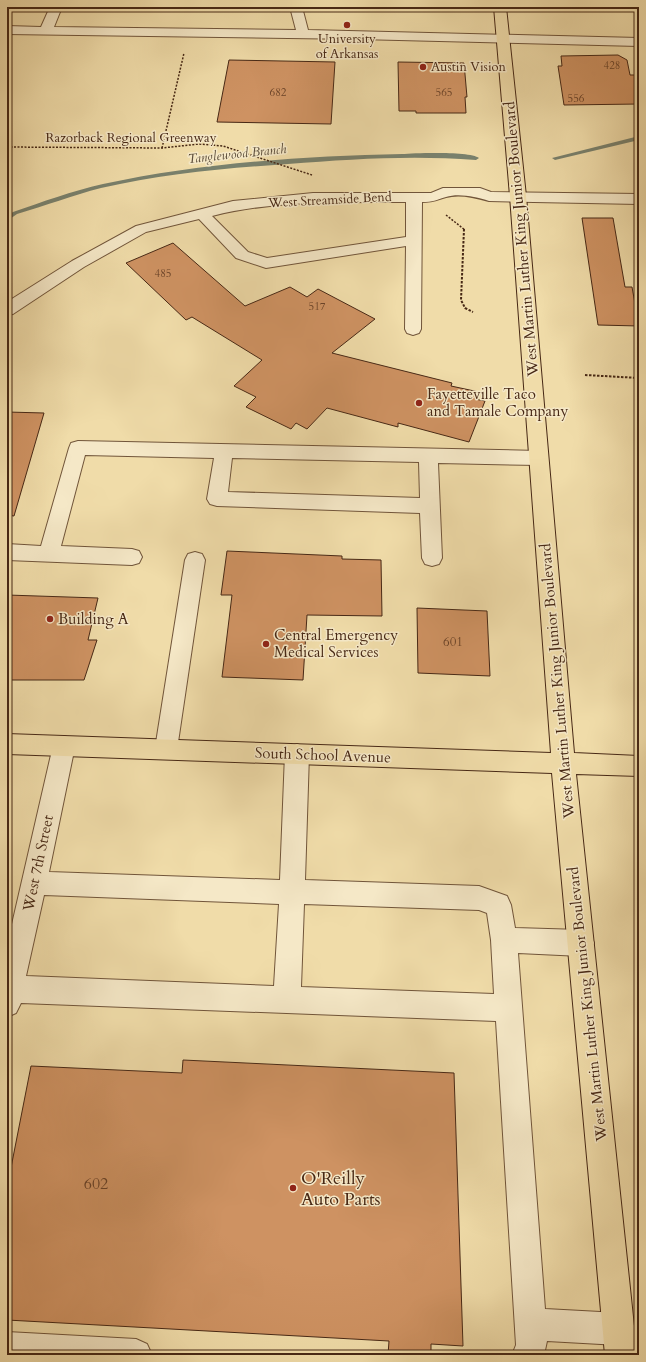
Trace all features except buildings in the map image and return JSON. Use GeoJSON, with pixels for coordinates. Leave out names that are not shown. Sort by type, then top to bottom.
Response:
{"type":"FeatureCollection","features":[{"type":"Feature","properties":{"kind":"main road","name":"West Martin Luther King Junior Boulevard"},"geometry":{"type":"LineString","coordinates":[[500,7],[518,196],[563,764],[620,1342]]}},
{"type":"Feature","properties":{"kind":"main road","name":"South School Avenue"},"geometry":{"type":"LineString","coordinates":[[7,744],[639,766]]}},
{"type":"Feature","properties":{"kind":"street"},"geometry":{"type":"LineString","coordinates":[[46,31],[56,7]]}},
{"type":"Feature","properties":{"kind":"street"},"geometry":{"type":"LineString","coordinates":[[296,7],[304,34]]}},
{"type":"Feature","properties":{"kind":"street"},"geometry":{"type":"LineString","coordinates":[[7,30],[304,34],[639,42]]}},
{"type":"Feature","properties":{"kind":"street","name":"West Streamside Bend"},"geometry":{"type":"LineString","coordinates":[[7,310],[78,264],[141,229],[233,206],[313,198],[439,196],[444,201],[483,201],[489,196],[518,196],[639,199]]}},
{"type":"Feature","properties":{"kind":"street"},"geometry":{"type":"LineString","coordinates":[[413,329],[414,197]]}},
{"type":"Feature","properties":{"kind":"street"},"geometry":{"type":"LineString","coordinates":[[202,214],[242,255],[266,263],[414,240]]}},
{"type":"Feature","properties":{"kind":"street"},"geometry":{"type":"LineString","coordinates":[[49,554],[78,448],[539,458]]}},
{"type":"Feature","properties":{"kind":"street"},"geometry":{"type":"LineString","coordinates":[[224,451],[218,499],[430,506]]}},
{"type":"Feature","properties":{"kind":"street"},"geometry":{"type":"LineString","coordinates":[[428,455],[432,558]]}},
{"type":"Feature","properties":{"kind":"street"},"geometry":{"type":"LineString","coordinates":[[7,552],[132,557]]}},
{"type":"Feature","properties":{"kind":"street"},"geometry":{"type":"LineString","coordinates":[[166,750],[195,560]]}},
{"type":"Feature","properties":{"kind":"street","name":"West 7th Street"},"geometry":{"type":"LineString","coordinates":[[9,997],[64,746]]}},
{"type":"Feature","properties":{"kind":"street"},"geometry":{"type":"LineString","coordinates":[[287,998],[297,754]]}},
{"type":"Feature","properties":{"kind":"street"},"geometry":{"type":"LineString","coordinates":[[34,883],[479,898],[498,905],[504,940],[532,1345],[528,1355]]}},
{"type":"Feature","properties":{"kind":"street"},"geometry":{"type":"LineString","coordinates":[[504,940],[581,942]]}},
{"type":"Feature","properties":{"kind":"street"},"geometry":{"type":"LineString","coordinates":[[9,997],[287,998],[509,1008]]}},
{"type":"Feature","properties":{"kind":"street"},"geometry":{"type":"LineString","coordinates":[[530,1324],[620,1342]]}},
{"type":"Feature","properties":{"kind":"street"},"geometry":{"type":"LineString","coordinates":[[7,1348],[136,1355]]}},
{"type":"Feature","properties":{"kind":"path"},"geometry":{"type":"LineString","coordinates":[[162,148],[186,44],[182,33]]}},
{"type":"Feature","properties":{"kind":"path","name":"Razorback Regional Greenway"},"geometry":{"type":"LineString","coordinates":[[7,147],[162,148],[206,145],[223,146],[300,171]]}},
{"type":"Feature","properties":{"kind":"path"},"geometry":{"type":"LineString","coordinates":[[585,375],[639,378]]}},
{"type":"Feature","properties":{"kind":"waterway","name":"Tanglewood Branch"},"geometry":{"type":"LineString","coordinates":[[555,158],[639,138]]}},
{"type":"Feature","properties":{"kind":"waterway","name":"Tanglewood Branch"},"geometry":{"type":"LineString","coordinates":[[7,219],[15,213],[102,186],[130,180],[214,168],[365,157],[421,155],[476,158]]}},
{"type":"Feature","properties":{"kind":"place","name":"University of Arkansas"},"geometry":{"type":"Point","coordinates":[347,25]}},
{"type":"Feature","properties":{"kind":"place","name":"Austin Vision"},"geometry":{"type":"Point","coordinates":[423,67]}},
{"type":"Feature","properties":{"kind":"place","name":"Fayetteville Taco and Tamale Company"},"geometry":{"type":"Point","coordinates":[419,403]}},
{"type":"Feature","properties":{"kind":"place","name":"Building A"},"geometry":{"type":"Point","coordinates":[50,619]}},
{"type":"Feature","properties":{"kind":"place","name":"Central Emergency Medical Services"},"geometry":{"type":"Point","coordinates":[266,644]}},
{"type":"Feature","properties":{"kind":"place","name":"O'Reilly Auto Parts"},"geometry":{"type":"Point","coordinates":[293,1188]}}]}
